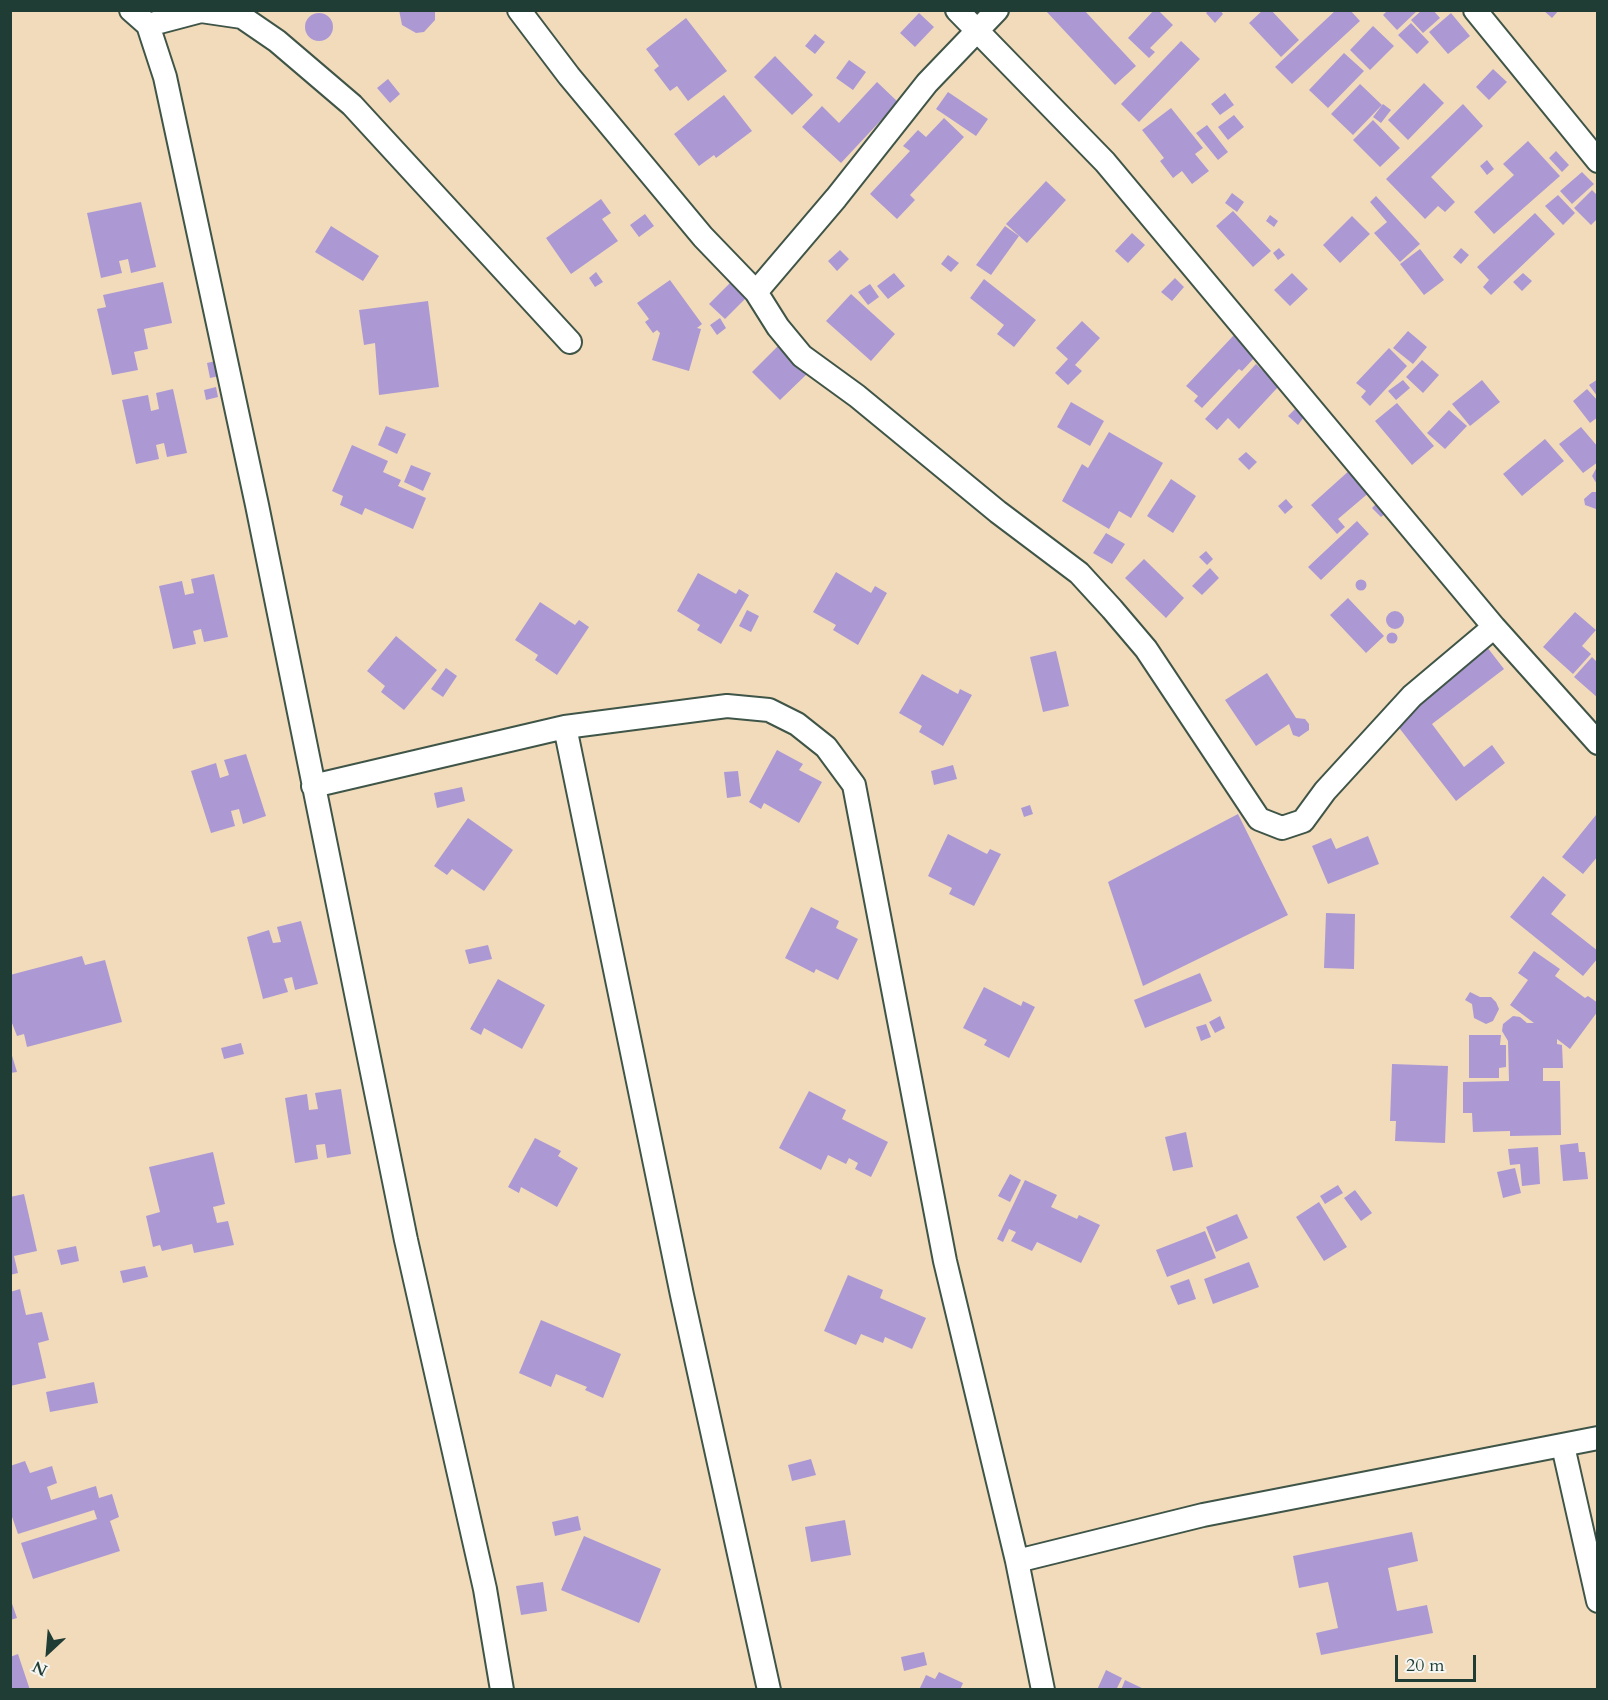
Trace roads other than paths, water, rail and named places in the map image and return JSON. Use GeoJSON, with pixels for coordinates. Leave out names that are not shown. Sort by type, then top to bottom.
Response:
{"type":"FeatureCollection","features":[{"type":"Feature","properties":{"kind":"street"},"geometry":{"type":"LineString","coordinates":[[130,10],[148,25],[165,77],[254,494],[406,1240],[485,1589],[502,1689]]}},
{"type":"Feature","properties":{"kind":"street"},"geometry":{"type":"LineString","coordinates":[[519,10],[569,76],[703,237],[756,292],[778,327],[802,356],[857,396],[998,513],[1079,573],[1146,649],[1259,819],[1282,828],[1303,821],[1325,791],[1412,696],[1494,627]]}},
{"type":"Feature","properties":{"kind":"street"},"geometry":{"type":"LineString","coordinates":[[957,10],[1105,162],[1494,627],[1598,743]]}},
{"type":"Feature","properties":{"kind":"street"},"geometry":{"type":"LineString","coordinates":[[756,292],[836,198],[927,83],[997,10]]}},
{"type":"Feature","properties":{"kind":"street"},"geometry":{"type":"LineString","coordinates":[[1475,10],[1598,161]]}},
{"type":"Feature","properties":{"kind":"street"},"geometry":{"type":"LineString","coordinates":[[148,25],[201,11],[242,17],[277,41],[352,105],[570,342]]}},
{"type":"Feature","properties":{"kind":"street"},"geometry":{"type":"LineString","coordinates":[[313,786],[565,727],[727,706],[769,710],[798,724],[826,747],[854,785],[945,1261],[1017,1561],[1043,1689]]}},
{"type":"Feature","properties":{"kind":"street"},"geometry":{"type":"LineString","coordinates":[[565,727],[682,1295],[769,1689]]}},
{"type":"Feature","properties":{"kind":"street"},"geometry":{"type":"LineString","coordinates":[[1017,1561],[1203,1515],[1598,1438]]}},
{"type":"Feature","properties":{"kind":"street"},"geometry":{"type":"LineString","coordinates":[[1563,1446],[1598,1601]]}}]}
